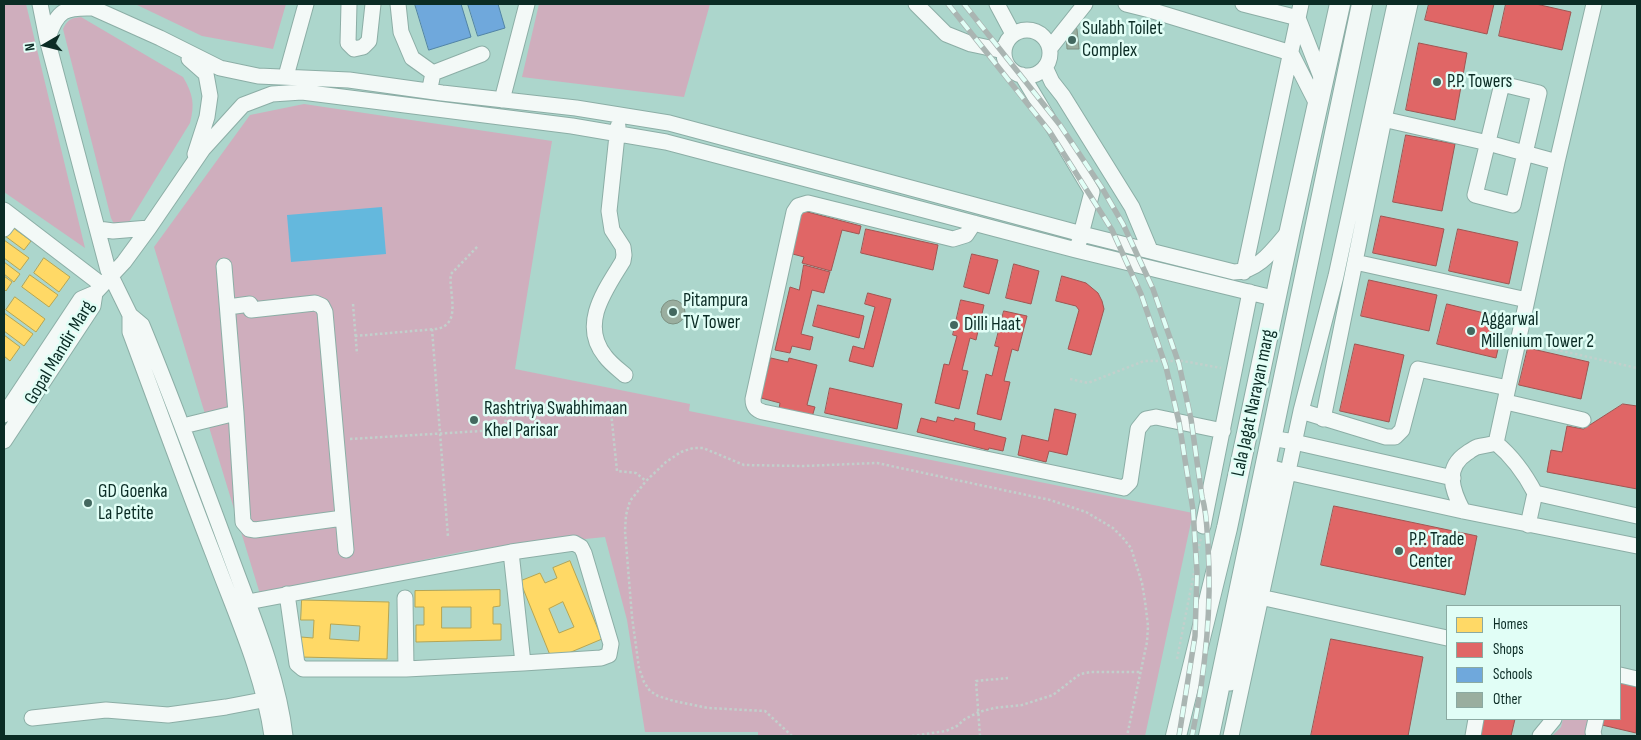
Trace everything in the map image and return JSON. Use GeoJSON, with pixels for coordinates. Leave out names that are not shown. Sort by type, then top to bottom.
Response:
{"type":"FeatureCollection","features":[{"type":"Feature","properties":{"kind":"main road"},"geometry":{"type":"LineString","coordinates":[[1325,75],[1319,35],[1326,4]]}},
{"type":"Feature","properties":{"kind":"main road","name":"Lala Jagat Narayan marg"},"geometry":{"type":"LineString","coordinates":[[1176,736],[1227,528],[1340,4]]}},
{"type":"Feature","properties":{"kind":"main road","name":"Lala Jagat Narayan marg"},"geometry":{"type":"LineString","coordinates":[[1209,736],[1362,4]]}},
{"type":"Feature","properties":{"kind":"main road"},"geometry":{"type":"LineString","coordinates":[[1347,74],[1364,50],[1375,4]]}},
{"type":"Feature","properties":{"kind":"main road"},"geometry":{"type":"LineString","coordinates":[[1196,654],[1226,658]]}},
{"type":"Feature","properties":{"kind":"street"},"geometry":{"type":"LineString","coordinates":[[40,4],[47,39],[108,270],[103,284]]}},
{"type":"Feature","properties":{"kind":"street"},"geometry":{"type":"LineString","coordinates":[[286,76],[306,4]]}},
{"type":"Feature","properties":{"kind":"street"},"geometry":{"type":"LineString","coordinates":[[349,4],[348,43],[354,49],[363,47],[369,41],[373,4]]}},
{"type":"Feature","properties":{"kind":"street"},"geometry":{"type":"LineString","coordinates":[[398,4],[401,32],[412,58],[433,73],[440,110]]}},
{"type":"Feature","properties":{"kind":"street"},"geometry":{"type":"LineString","coordinates":[[502,100],[527,4]]}},
{"type":"Feature","properties":{"kind":"street"},"geometry":{"type":"LineString","coordinates":[[916,4],[946,34],[971,44],[1004,51]]}},
{"type":"Feature","properties":{"kind":"street"},"geometry":{"type":"LineString","coordinates":[[997,4],[1013,34]]}},
{"type":"Feature","properties":{"kind":"street"},"geometry":{"type":"LineString","coordinates":[[1050,48],[1085,4]]}},
{"type":"Feature","properties":{"kind":"street"},"geometry":{"type":"LineString","coordinates":[[1126,4],[1150,7],[1291,53],[1318,106]]}},
{"type":"Feature","properties":{"kind":"street"},"geometry":{"type":"LineString","coordinates":[[1243,4],[1300,11],[1312,4]]}},
{"type":"Feature","properties":{"kind":"street"},"geometry":{"type":"LineString","coordinates":[[1323,419],[1355,262],[1395,4]]}},
{"type":"Feature","properties":{"kind":"street"},"geometry":{"type":"LineString","coordinates":[[1231,736],[1301,411],[1377,118],[1410,4]]}},
{"type":"Feature","properties":{"kind":"street"},"geometry":{"type":"LineString","coordinates":[[1496,442],[1589,5]]}},
{"type":"Feature","properties":{"kind":"street"},"geometry":{"type":"LineString","coordinates":[[47,39],[53,22],[66,10],[90,6],[220,68],[258,76],[350,80],[576,108],[669,123],[1082,234],[1234,272],[1244,272],[1265,259],[1290,230]]}},
{"type":"Feature","properties":{"kind":"street"},"geometry":{"type":"LineString","coordinates":[[1244,272],[1300,11]]}},
{"type":"Feature","properties":{"kind":"street"},"geometry":{"type":"LineString","coordinates":[[1300,11],[1325,75]]}},
{"type":"Feature","properties":{"kind":"street"},"geometry":{"type":"LineString","coordinates":[[1025,29],[1032,30],[1043,36],[1050,48],[1050,54],[1045,67],[1035,74],[1022,75],[1010,69],[1006,64],[1004,51],[1005,44],[1013,34],[1025,29]]}},
{"type":"Feature","properties":{"kind":"street"},"geometry":{"type":"LineString","coordinates":[[176,46],[206,74],[210,96],[207,117],[190,167]]}},
{"type":"Feature","properties":{"kind":"street"},"geometry":{"type":"LineString","coordinates":[[433,73],[482,54]]}},
{"type":"Feature","properties":{"kind":"street"},"geometry":{"type":"LineString","coordinates":[[1045,67],[1052,82],[1063,96],[1132,207],[1150,250]]}},
{"type":"Feature","properties":{"kind":"street"},"geometry":{"type":"LineString","coordinates":[[1022,75],[1092,192]]}},
{"type":"Feature","properties":{"kind":"street"},"geometry":{"type":"LineString","coordinates":[[1502,84],[1539,93],[1524,153],[1513,205],[1475,195],[1502,84]]}},
{"type":"Feature","properties":{"kind":"street"},"geometry":{"type":"LineString","coordinates":[[103,284],[124,262],[203,149],[243,105],[272,94],[302,92],[572,126],[666,142],[1076,250],[1277,299]]}},
{"type":"Feature","properties":{"kind":"street"},"geometry":{"type":"LineString","coordinates":[[620,115],[609,211],[612,230],[623,247],[624,255],[623,260],[598,302],[594,326],[596,342],[605,356],[624,375]]}},
{"type":"Feature","properties":{"kind":"street"},"geometry":{"type":"LineString","coordinates":[[1377,118],[1488,143],[1557,162]]}},
{"type":"Feature","properties":{"kind":"street"},"geometry":{"type":"LineString","coordinates":[[773,169],[777,151]]}},
{"type":"Feature","properties":{"kind":"street"},"geometry":{"type":"LineString","coordinates":[[1076,250],[1082,234],[1092,192],[1113,175]]}},
{"type":"Feature","properties":{"kind":"street"},"geometry":{"type":"LineString","coordinates":[[974,223],[966,235],[953,238],[808,203],[798,206],[794,212],[752,400],[753,406],[757,411],[1124,488],[1130,482],[1138,429],[1146,419],[1156,417],[1223,431]]}},
{"type":"Feature","properties":{"kind":"street"},"geometry":{"type":"LineString","coordinates":[[4,230],[8,214],[103,284],[130,315],[142,325],[183,426],[248,602],[248,622]]}},
{"type":"Feature","properties":{"kind":"street"},"geometry":{"type":"LineString","coordinates":[[98,229],[114,231],[149,228]]}},
{"type":"Feature","properties":{"kind":"street"},"geometry":{"type":"LineString","coordinates":[[1355,262],[1527,300]]}},
{"type":"Feature","properties":{"kind":"street"},"geometry":{"type":"LineString","coordinates":[[224,266],[243,522],[249,529],[255,530],[343,518]]}},
{"type":"Feature","properties":{"kind":"street"},"geometry":{"type":"LineString","coordinates":[[1336,276],[1351,280]]}},
{"type":"Feature","properties":{"kind":"street","name":"Gopal Mandir Marg"},"geometry":{"type":"LineString","coordinates":[[4,415],[81,300],[103,284]]}},
{"type":"Feature","properties":{"kind":"street","name":"Gopal Mandir Marg"},"geometry":{"type":"LineString","coordinates":[[4,441],[93,306],[103,284]]}},
{"type":"Feature","properties":{"kind":"street"},"geometry":{"type":"LineString","coordinates":[[1203,526],[1250,292]]}},
{"type":"Feature","properties":{"kind":"street"},"geometry":{"type":"LineString","coordinates":[[228,307],[250,304],[251,310],[316,303],[322,306],[325,312],[346,550]]}},
{"type":"Feature","properties":{"kind":"street"},"geometry":{"type":"LineString","coordinates":[[130,315],[130,332],[214,557],[248,622],[271,698],[285,736]]}},
{"type":"Feature","properties":{"kind":"street"},"geometry":{"type":"LineString","coordinates":[[1301,411],[1386,438],[1395,437],[1402,430],[1418,369],[1583,420]]}},
{"type":"Feature","properties":{"kind":"street"},"geometry":{"type":"LineString","coordinates":[[183,426],[236,413]]}},
{"type":"Feature","properties":{"kind":"street"},"geometry":{"type":"LineString","coordinates":[[1271,438],[1452,478]]}},
{"type":"Feature","properties":{"kind":"street"},"geometry":{"type":"LineString","coordinates":[[1463,511],[1455,496],[1452,478],[1453,467],[1460,457],[1476,447],[1496,442]]}},
{"type":"Feature","properties":{"kind":"street"},"geometry":{"type":"LineString","coordinates":[[1496,442],[1527,477],[1535,493],[1528,525]]}},
{"type":"Feature","properties":{"kind":"street"},"geometry":{"type":"LineString","coordinates":[[1266,466],[1287,475]]}},
{"type":"Feature","properties":{"kind":"street"},"geometry":{"type":"LineString","coordinates":[[1219,736],[1275,474],[1637,546]]}},
{"type":"Feature","properties":{"kind":"street"},"geometry":{"type":"LineString","coordinates":[[1535,493],[1637,516]]}},
{"type":"Feature","properties":{"kind":"street"},"geometry":{"type":"LineString","coordinates":[[248,602],[287,594],[511,552],[574,543],[581,547],[584,553],[611,644],[609,655],[605,657],[406,669],[303,669],[298,664],[287,594]]}},
{"type":"Feature","properties":{"kind":"street"},"geometry":{"type":"LineString","coordinates":[[511,552],[523,663]]}},
{"type":"Feature","properties":{"kind":"street"},"geometry":{"type":"LineString","coordinates":[[1260,597],[1446,638]]}},
{"type":"Feature","properties":{"kind":"street"},"geometry":{"type":"LineString","coordinates":[[405,598],[406,669]]}},
{"type":"Feature","properties":{"kind":"street"},"geometry":{"type":"LineString","coordinates":[[1621,675],[1637,679]]}},
{"type":"Feature","properties":{"kind":"street"},"geometry":{"type":"LineString","coordinates":[[32,718],[106,710],[168,715],[226,707],[271,698]]}},
{"type":"Feature","properties":{"kind":"street"},"geometry":{"type":"LineString","coordinates":[[271,698],[272,736]]}},
{"type":"Feature","properties":{"kind":"street"},"geometry":{"type":"LineString","coordinates":[[1472,736],[1476,720]]}},
{"type":"Feature","properties":{"kind":"street"},"geometry":{"type":"LineString","coordinates":[[1540,736],[1553,720]]}},
{"type":"Feature","properties":{"kind":"street"},"geometry":{"type":"LineString","coordinates":[[1594,736],[1596,720]]}},
{"type":"Feature","properties":{"kind":"path"},"geometry":{"type":"LineString","coordinates":[[356,336],[442,328],[451,320],[451,274],[478,246]]}},
{"type":"Feature","properties":{"kind":"path"},"geometry":{"type":"LineString","coordinates":[[353,304],[357,354]]}},
{"type":"Feature","properties":{"kind":"path"},"geometry":{"type":"LineString","coordinates":[[432,329],[448,537]]}},
{"type":"Feature","properties":{"kind":"path"},"geometry":{"type":"LineString","coordinates":[[1518,341],[1637,368]]}},
{"type":"Feature","properties":{"kind":"path"},"geometry":{"type":"LineString","coordinates":[[1070,379],[1088,383],[1144,361],[1183,361],[1234,371]]}},
{"type":"Feature","properties":{"kind":"path"},"geometry":{"type":"LineString","coordinates":[[336,440],[498,430],[504,427],[506,415],[509,411],[516,409],[610,402],[617,471],[636,472],[646,480]]}},
{"type":"Feature","properties":{"kind":"path"},"geometry":{"type":"LineString","coordinates":[[792,736],[764,711],[708,708],[674,701],[658,696],[650,691],[644,682],[639,668],[632,617],[625,531],[626,516],[630,501],[646,480],[666,462],[681,452],[693,448],[703,448],[744,465],[803,466],[877,463],[903,467],[1050,500],[1086,512],[1113,528],[1131,548],[1142,583],[1148,626],[1147,642],[1127,736]]}},
{"type":"Feature","properties":{"kind":"path"},"geometry":{"type":"LineString","coordinates":[[1176,663],[1203,526]]}},
{"type":"Feature","properties":{"kind":"path"},"geometry":{"type":"LineString","coordinates":[[912,736],[946,731],[979,712],[994,708],[1022,705],[1053,695],[1080,674],[1091,672],[1140,672]]}},
{"type":"Feature","properties":{"kind":"path"},"geometry":{"type":"LineString","coordinates":[[980,736],[976,681],[1008,678]]}},
{"type":"Feature","properties":{"kind":"shaded area"},"geometry":{"type":"Polygon","coordinates":[[[4,4],[26,4],[85,248],[4,192],[4,4]]]}},
{"type":"Feature","properties":{"kind":"shaded area"},"geometry":{"type":"Polygon","coordinates":[[[135,4],[286,4],[273,49],[202,36],[135,4]]]}},
{"type":"Feature","properties":{"kind":"shaded area"},"geometry":{"type":"Polygon","coordinates":[[[539,4],[710,4],[684,97],[522,77],[539,4]]]}},
{"type":"Feature","properties":{"kind":"shaded area"},"geometry":{"type":"Polygon","coordinates":[[[81,17],[183,77],[192,99],[190,123],[126,227],[116,228],[111,218],[63,29],[70,20],[81,17]]]}},
{"type":"Feature","properties":{"kind":"shaded area","name":"Rashtriya Swabhimaan Khel Parisar"},"geometry":{"type":"Polygon","coordinates":[[[304,104],[552,141],[515,369],[690,404],[689,411],[1193,513],[1145,736],[758,736],[758,732],[645,732],[627,620],[605,537],[466,551],[260,594],[154,247],[250,115],[304,104]]]}},
{"type":"Feature","properties":{"kind":"shaded area"},"geometry":{"type":"Polygon","coordinates":[[[1563,720],[1588,720],[1585,729],[1588,736],[1552,736],[1561,727],[1563,720]]]}},
{"type":"Feature","properties":{"kind":"water"},"geometry":{"type":"Polygon","coordinates":[[[382,207],[386,254],[291,262],[287,215],[382,207]]]}},
{"type":"Feature","properties":{"kind":"building: Homes"},"geometry":{"type":"Polygon","coordinates":[[[12,227],[31,241],[24,250],[5,236],[12,227]]]}},
{"type":"Feature","properties":{"kind":"building: Homes"},"geometry":{"type":"Polygon","coordinates":[[[4,240],[29,258],[20,270],[4,258],[4,240]]]}},
{"type":"Feature","properties":{"kind":"building: Homes"},"geometry":{"type":"Polygon","coordinates":[[[44,258],[70,277],[59,292],[34,273],[44,258]]]}},
{"type":"Feature","properties":{"kind":"building: Homes"},"geometry":{"type":"Polygon","coordinates":[[[4,262],[20,274],[14,282],[4,274],[4,262]]]}},
{"type":"Feature","properties":{"kind":"building: Homes"},"geometry":{"type":"Polygon","coordinates":[[[30,275],[58,295],[49,307],[22,287],[30,275]]]}},
{"type":"Feature","properties":{"kind":"building: Homes"},"geometry":{"type":"Polygon","coordinates":[[[4,276],[12,282],[6,291],[4,289],[4,276]]]}},
{"type":"Feature","properties":{"kind":"building: Homes"},"geometry":{"type":"Polygon","coordinates":[[[15,297],[45,319],[36,332],[6,310],[15,297]]]}},
{"type":"Feature","properties":{"kind":"building: Homes"},"geometry":{"type":"Polygon","coordinates":[[[4,313],[33,334],[24,346],[4,331],[4,313]]]}},
{"type":"Feature","properties":{"kind":"building: Homes"},"geometry":{"type":"Polygon","coordinates":[[[4,335],[20,347],[10,361],[4,356],[4,335]]]}},
{"type":"Feature","properties":{"kind":"building: Homes"},"geometry":{"type":"Polygon","coordinates":[[[570,561],[602,639],[552,660],[520,581],[540,573],[545,583],[557,578],[553,568],[570,561]],[[563,602],[549,609],[559,633],[574,627],[563,602]]]}},
{"type":"Feature","properties":{"kind":"building: Homes"},"geometry":{"type":"Polygon","coordinates":[[[500,590],[500,606],[493,607],[493,624],[501,624],[501,640],[416,642],[416,625],[424,625],[424,607],[415,607],[415,591],[500,590]],[[442,607],[442,628],[471,628],[471,607],[442,607]]]}},
{"type":"Feature","properties":{"kind":"building: Homes"},"geometry":{"type":"Polygon","coordinates":[[[302,600],[389,602],[387,659],[300,657],[301,637],[313,638],[314,620],[301,620],[302,600]],[[331,624],[330,639],[359,641],[360,626],[331,624]]]}},
{"type":"Feature","properties":{"kind":"building: Shops"},"geometry":{"type":"Polygon","coordinates":[[[1429,4],[1494,4],[1487,34],[1425,20],[1429,4]]]}},
{"type":"Feature","properties":{"kind":"building: Shops"},"geometry":{"type":"Polygon","coordinates":[[[1506,4],[1536,4],[1571,12],[1562,50],[1499,36],[1506,4]]]}},
{"type":"Feature","properties":{"kind":"building: Shops","name":"P.P. Towers"},"geometry":{"type":"Polygon","coordinates":[[[1419,43],[1467,53],[1455,120],[1406,110],[1419,43]]]}},
{"type":"Feature","properties":{"kind":"building: Shops"},"geometry":{"type":"Polygon","coordinates":[[[1406,135],[1455,144],[1442,211],[1393,202],[1406,135]]]}},
{"type":"Feature","properties":{"kind":"building: Shops"},"geometry":{"type":"Polygon","coordinates":[[[800,210],[861,226],[859,234],[842,230],[831,271],[802,263],[804,257],[789,253],[800,210]]]}},
{"type":"Feature","properties":{"kind":"building: Shops"},"geometry":{"type":"Polygon","coordinates":[[[1381,216],[1444,229],[1436,266],[1373,253],[1381,216]]]}},
{"type":"Feature","properties":{"kind":"building: Shops"},"geometry":{"type":"Polygon","coordinates":[[[866,229],[938,245],[933,270],[861,253],[866,229]]]}},
{"type":"Feature","properties":{"kind":"building: Shops"},"geometry":{"type":"Polygon","coordinates":[[[1458,229],[1518,242],[1509,284],[1449,271],[1458,229]]]}},
{"type":"Feature","properties":{"kind":"building: Shops"},"geometry":{"type":"Polygon","coordinates":[[[972,254],[998,260],[989,294],[964,287],[972,254]]]}},
{"type":"Feature","properties":{"kind":"building: Shops"},"geometry":{"type":"Polygon","coordinates":[[[1014,264],[1039,271],[1031,304],[1006,298],[1014,264]]]}},
{"type":"Feature","properties":{"kind":"building: Shops"},"geometry":{"type":"Polygon","coordinates":[[[804,265],[830,272],[824,293],[812,290],[801,334],[813,337],[810,350],[792,346],[790,353],[775,350],[790,287],[799,290],[804,265]]]}},
{"type":"Feature","properties":{"kind":"building: Shops"},"geometry":{"type":"Polygon","coordinates":[[[1062,276],[1086,283],[1098,293],[1102,301],[1104,309],[1091,355],[1068,349],[1079,310],[1076,306],[1056,301],[1062,276]]]}},
{"type":"Feature","properties":{"kind":"building: Shops"},"geometry":{"type":"Polygon","coordinates":[[[1369,280],[1437,295],[1429,331],[1361,316],[1369,280]]]}},
{"type":"Feature","properties":{"kind":"building: Shops"},"geometry":{"type":"Polygon","coordinates":[[[868,293],[891,299],[873,367],[849,361],[853,346],[864,349],[875,307],[865,304],[868,293]]]}},
{"type":"Feature","properties":{"kind":"building: Shops"},"geometry":{"type":"Polygon","coordinates":[[[961,300],[984,305],[976,340],[970,338],[962,370],[968,371],[959,409],[935,403],[944,364],[949,365],[957,336],[953,335],[961,300]]]}},
{"type":"Feature","properties":{"kind":"building: Shops","name":"Aggarwal Millenium Tower 2"},"geometry":{"type":"Polygon","coordinates":[[[1447,304],[1505,318],[1496,358],[1437,344],[1447,304]]]}},
{"type":"Feature","properties":{"kind":"building: Shops"},"geometry":{"type":"Polygon","coordinates":[[[818,305],[864,316],[859,338],[813,326],[818,305]]]}},
{"type":"Feature","properties":{"kind":"building: Shops"},"geometry":{"type":"Polygon","coordinates":[[[1004,311],[1027,316],[1018,351],[1012,349],[1004,381],[1010,382],[1001,420],[977,414],[986,374],[992,376],[999,347],[995,346],[1004,311]]]}},
{"type":"Feature","properties":{"kind":"building: Shops"},"geometry":{"type":"Polygon","coordinates":[[[1355,344],[1404,355],[1389,422],[1340,411],[1355,344]]]}},
{"type":"Feature","properties":{"kind":"building: Shops"},"geometry":{"type":"Polygon","coordinates":[[[1528,348],[1589,362],[1581,399],[1519,385],[1528,348]]]}},
{"type":"Feature","properties":{"kind":"building: Shops"},"geometry":{"type":"Polygon","coordinates":[[[771,358],[788,362],[789,358],[817,365],[807,405],[815,407],[812,417],[779,409],[780,403],[761,398],[771,358]]]}},
{"type":"Feature","properties":{"kind":"building: Shops"},"geometry":{"type":"Polygon","coordinates":[[[830,388],[902,404],[897,429],[825,413],[830,388]]]}},
{"type":"Feature","properties":{"kind":"building: Shops"},"geometry":{"type":"Polygon","coordinates":[[[1623,404],[1637,406],[1637,489],[1547,472],[1551,450],[1562,452],[1567,426],[1583,429],[1623,404]]]}},
{"type":"Feature","properties":{"kind":"building: Shops"},"geometry":{"type":"Polygon","coordinates":[[[1055,409],[1076,414],[1067,455],[1049,451],[1046,462],[1018,455],[1022,435],[1048,441],[1055,409]]]}},
{"type":"Feature","properties":{"kind":"building: Shops"},"geometry":{"type":"Polygon","coordinates":[[[938,417],[954,421],[955,418],[975,423],[974,430],[1006,438],[1003,451],[989,448],[988,450],[917,432],[921,418],[936,422],[938,417]]]}},
{"type":"Feature","properties":{"kind":"building: Shops","name":"P.P. Trade Center"},"geometry":{"type":"Polygon","coordinates":[[[1334,506],[1477,536],[1465,595],[1321,565],[1334,506]]]}},
{"type":"Feature","properties":{"kind":"building: Shops"},"geometry":{"type":"Polygon","coordinates":[[[1331,639],[1423,657],[1408,736],[1311,736],[1331,639]]]}},
{"type":"Feature","properties":{"kind":"building: Shops"},"geometry":{"type":"Polygon","coordinates":[[[1621,680],[1637,684],[1636,733],[1602,725],[1604,720],[1621,720],[1621,680]]]}},
{"type":"Feature","properties":{"kind":"building: Shops"},"geometry":{"type":"Polygon","coordinates":[[[1481,720],[1515,720],[1511,736],[1477,736],[1481,720]]]}},
{"type":"Feature","properties":{"kind":"building: Schools"},"geometry":{"type":"Polygon","coordinates":[[[415,4],[461,4],[471,37],[429,50],[415,4]]]}},
{"type":"Feature","properties":{"kind":"building: Schools"},"geometry":{"type":"Polygon","coordinates":[[[468,4],[498,4],[505,28],[478,36],[468,4]]]}},
{"type":"Feature","properties":{"kind":"building: Other","name":"Sulabh Toilet Complex"},"geometry":{"type":"Polygon","coordinates":[[[1077,29],[1079,49],[1067,49],[1066,31],[1077,29]]]}},
{"type":"Feature","properties":{"kind":"building: Other","name":"Pitampura TV Tower"},"geometry":{"type":"Polygon","coordinates":[[[673,300],[682,303],[685,312],[682,321],[673,324],[664,321],[661,312],[664,303],[673,300]]]}},
{"type":"Feature","properties":{"kind":"railway"},"geometry":{"type":"LineString","coordinates":[[948,4],[1050,132],[1112,230],[1141,294],[1166,367],[1179,422],[1193,510],[1197,572],[1195,636],[1179,736]]}},
{"type":"Feature","properties":{"kind":"railway"},"geometry":{"type":"LineString","coordinates":[[964,4],[1060,125],[1102,188],[1123,224],[1153,289],[1179,364],[1191,419],[1206,515],[1209,570],[1206,641],[1201,689],[1192,736]]}},
{"type":"Feature","properties":{"kind":"place","name":"Sulabh Toilet Complex"},"geometry":{"type":"Point","coordinates":[1072,40]}},
{"type":"Feature","properties":{"kind":"place","name":"P.P. Towers"},"geometry":{"type":"Point","coordinates":[1437,82]}},
{"type":"Feature","properties":{"kind":"place","name":"Pitampura TV Tower"},"geometry":{"type":"Point","coordinates":[673,312]}},
{"type":"Feature","properties":{"kind":"place","name":"Dilli Haat"},"geometry":{"type":"Point","coordinates":[954,325]}},
{"type":"Feature","properties":{"kind":"place","name":"Aggarwal Millenium Tower 2"},"geometry":{"type":"Point","coordinates":[1471,331]}},
{"type":"Feature","properties":{"kind":"place","name":"Rashtriya Swabhimaan Khel Parisar"},"geometry":{"type":"Point","coordinates":[474,420]}},
{"type":"Feature","properties":{"kind":"place","name":"GD Goenka La Petite"},"geometry":{"type":"Point","coordinates":[88,503]}},
{"type":"Feature","properties":{"kind":"place","name":"P.P. Trade Center"},"geometry":{"type":"Point","coordinates":[1399,551]}}]}
